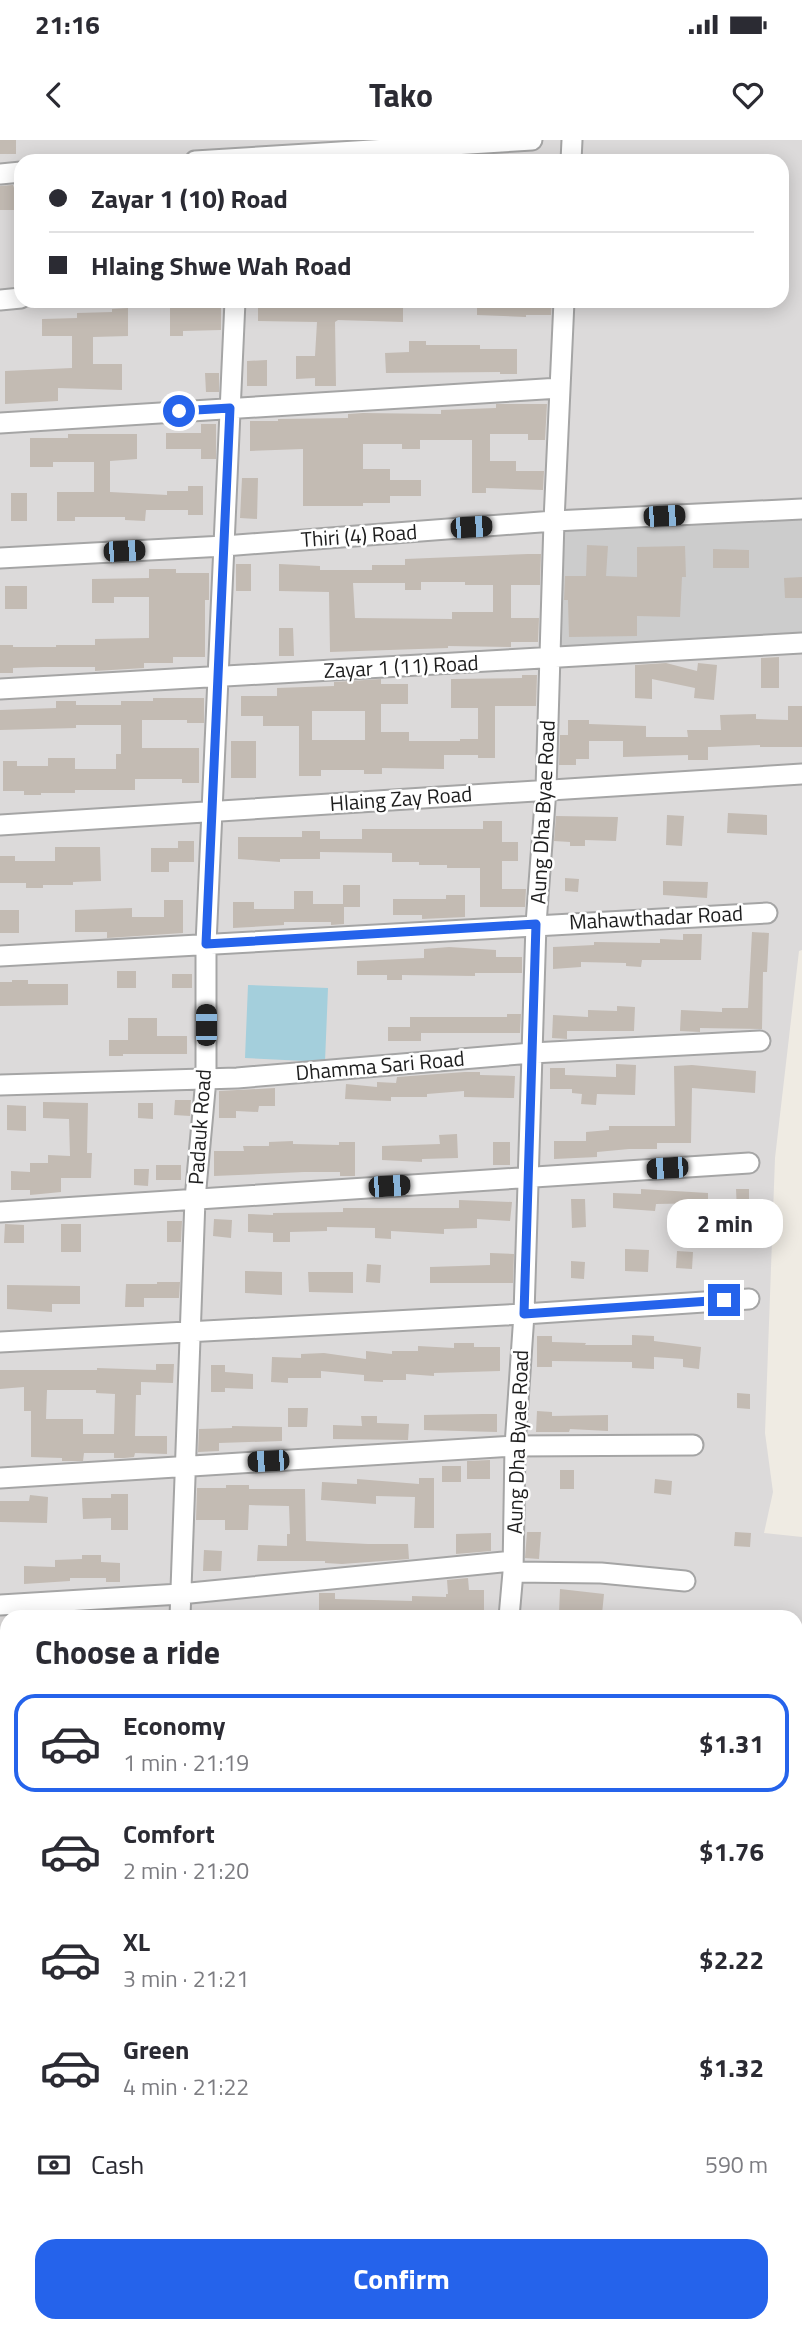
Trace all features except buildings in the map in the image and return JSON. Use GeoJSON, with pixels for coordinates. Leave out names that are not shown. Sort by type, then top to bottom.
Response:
{"type":"FeatureCollection","features":[{"type":"Feature","properties":{"kind":"street"},"geometry":{"type":"LineString","coordinates":[[240,153],[532,140]]}},
{"type":"Feature","properties":{"kind":"street","name":"Padauk Road"},"geometry":{"type":"LineString","coordinates":[[180,1610],[195,1199],[206,1079],[206,944],[235,308]]}},
{"type":"Feature","properties":{"kind":"street","name":"Aung Dha Byae Road"},"geometry":{"type":"LineString","coordinates":[[510,1610],[515,1446],[524,1314],[536,924],[546,789],[564,308]]}},
{"type":"Feature","properties":{"kind":"street"},"geometry":{"type":"LineString","coordinates":[[0,423],[560,387]]}},
{"type":"Feature","properties":{"kind":"street","name":"Thiri (4) Road"},"geometry":{"type":"LineString","coordinates":[[0,558],[224,546],[554,521],[802,509]]}},
{"type":"Feature","properties":{"kind":"street","name":"Zayar 1 (11) Road"},"geometry":{"type":"LineString","coordinates":[[0,689],[802,643]]}},
{"type":"Feature","properties":{"kind":"street","name":"Hlaing Zay Road"},"geometry":{"type":"LineString","coordinates":[[0,825],[802,774]]}},
{"type":"Feature","properties":{"kind":"street","name":"Mahawthadar Road"},"geometry":{"type":"LineString","coordinates":[[0,956],[766,913]]}},
{"type":"Feature","properties":{"kind":"street","name":"Dhamma Sari Road"},"geometry":{"type":"LineString","coordinates":[[0,1085],[206,1079],[532,1053],[760,1041]]}},
{"type":"Feature","properties":{"kind":"street"},"geometry":{"type":"LineString","coordinates":[[0,1212],[749,1163]]}},
{"type":"Feature","properties":{"kind":"street"},"geometry":{"type":"LineString","coordinates":[[0,1342],[524,1314],[749,1298]]}},
{"type":"Feature","properties":{"kind":"street"},"geometry":{"type":"LineString","coordinates":[[0,1478],[515,1446],[693,1445]]}},
{"type":"Feature","properties":{"kind":"street"},"geometry":{"type":"LineString","coordinates":[[0,1605],[180,1594],[513,1567],[685,1581]]}},
{"type":"Feature","properties":{"kind":"shaded area"},"geometry":{"type":"Polygon","coordinates":[[[0,140],[802,140],[802,950],[799,951],[775,1158],[765,1433],[773,1492],[764,1533],[802,1537],[802,1610],[0,1610],[0,140]]]}},
{"type":"Feature","properties":{"kind":"shaded area"},"geometry":{"type":"Polygon","coordinates":[[[802,518],[802,632],[560,648],[562,526],[802,518]]]}},
{"type":"Feature","properties":{"kind":"water"},"geometry":{"type":"Polygon","coordinates":[[[248,985],[328,988],[325,1062],[245,1058],[248,985]]]}},
{"type":"Feature","properties":{"kind":"route"},"geometry":{"type":"LineString","coordinates":[[179,411],[230,408],[206,944],[536,924],[524,1314],[724,1300]]}}]}
